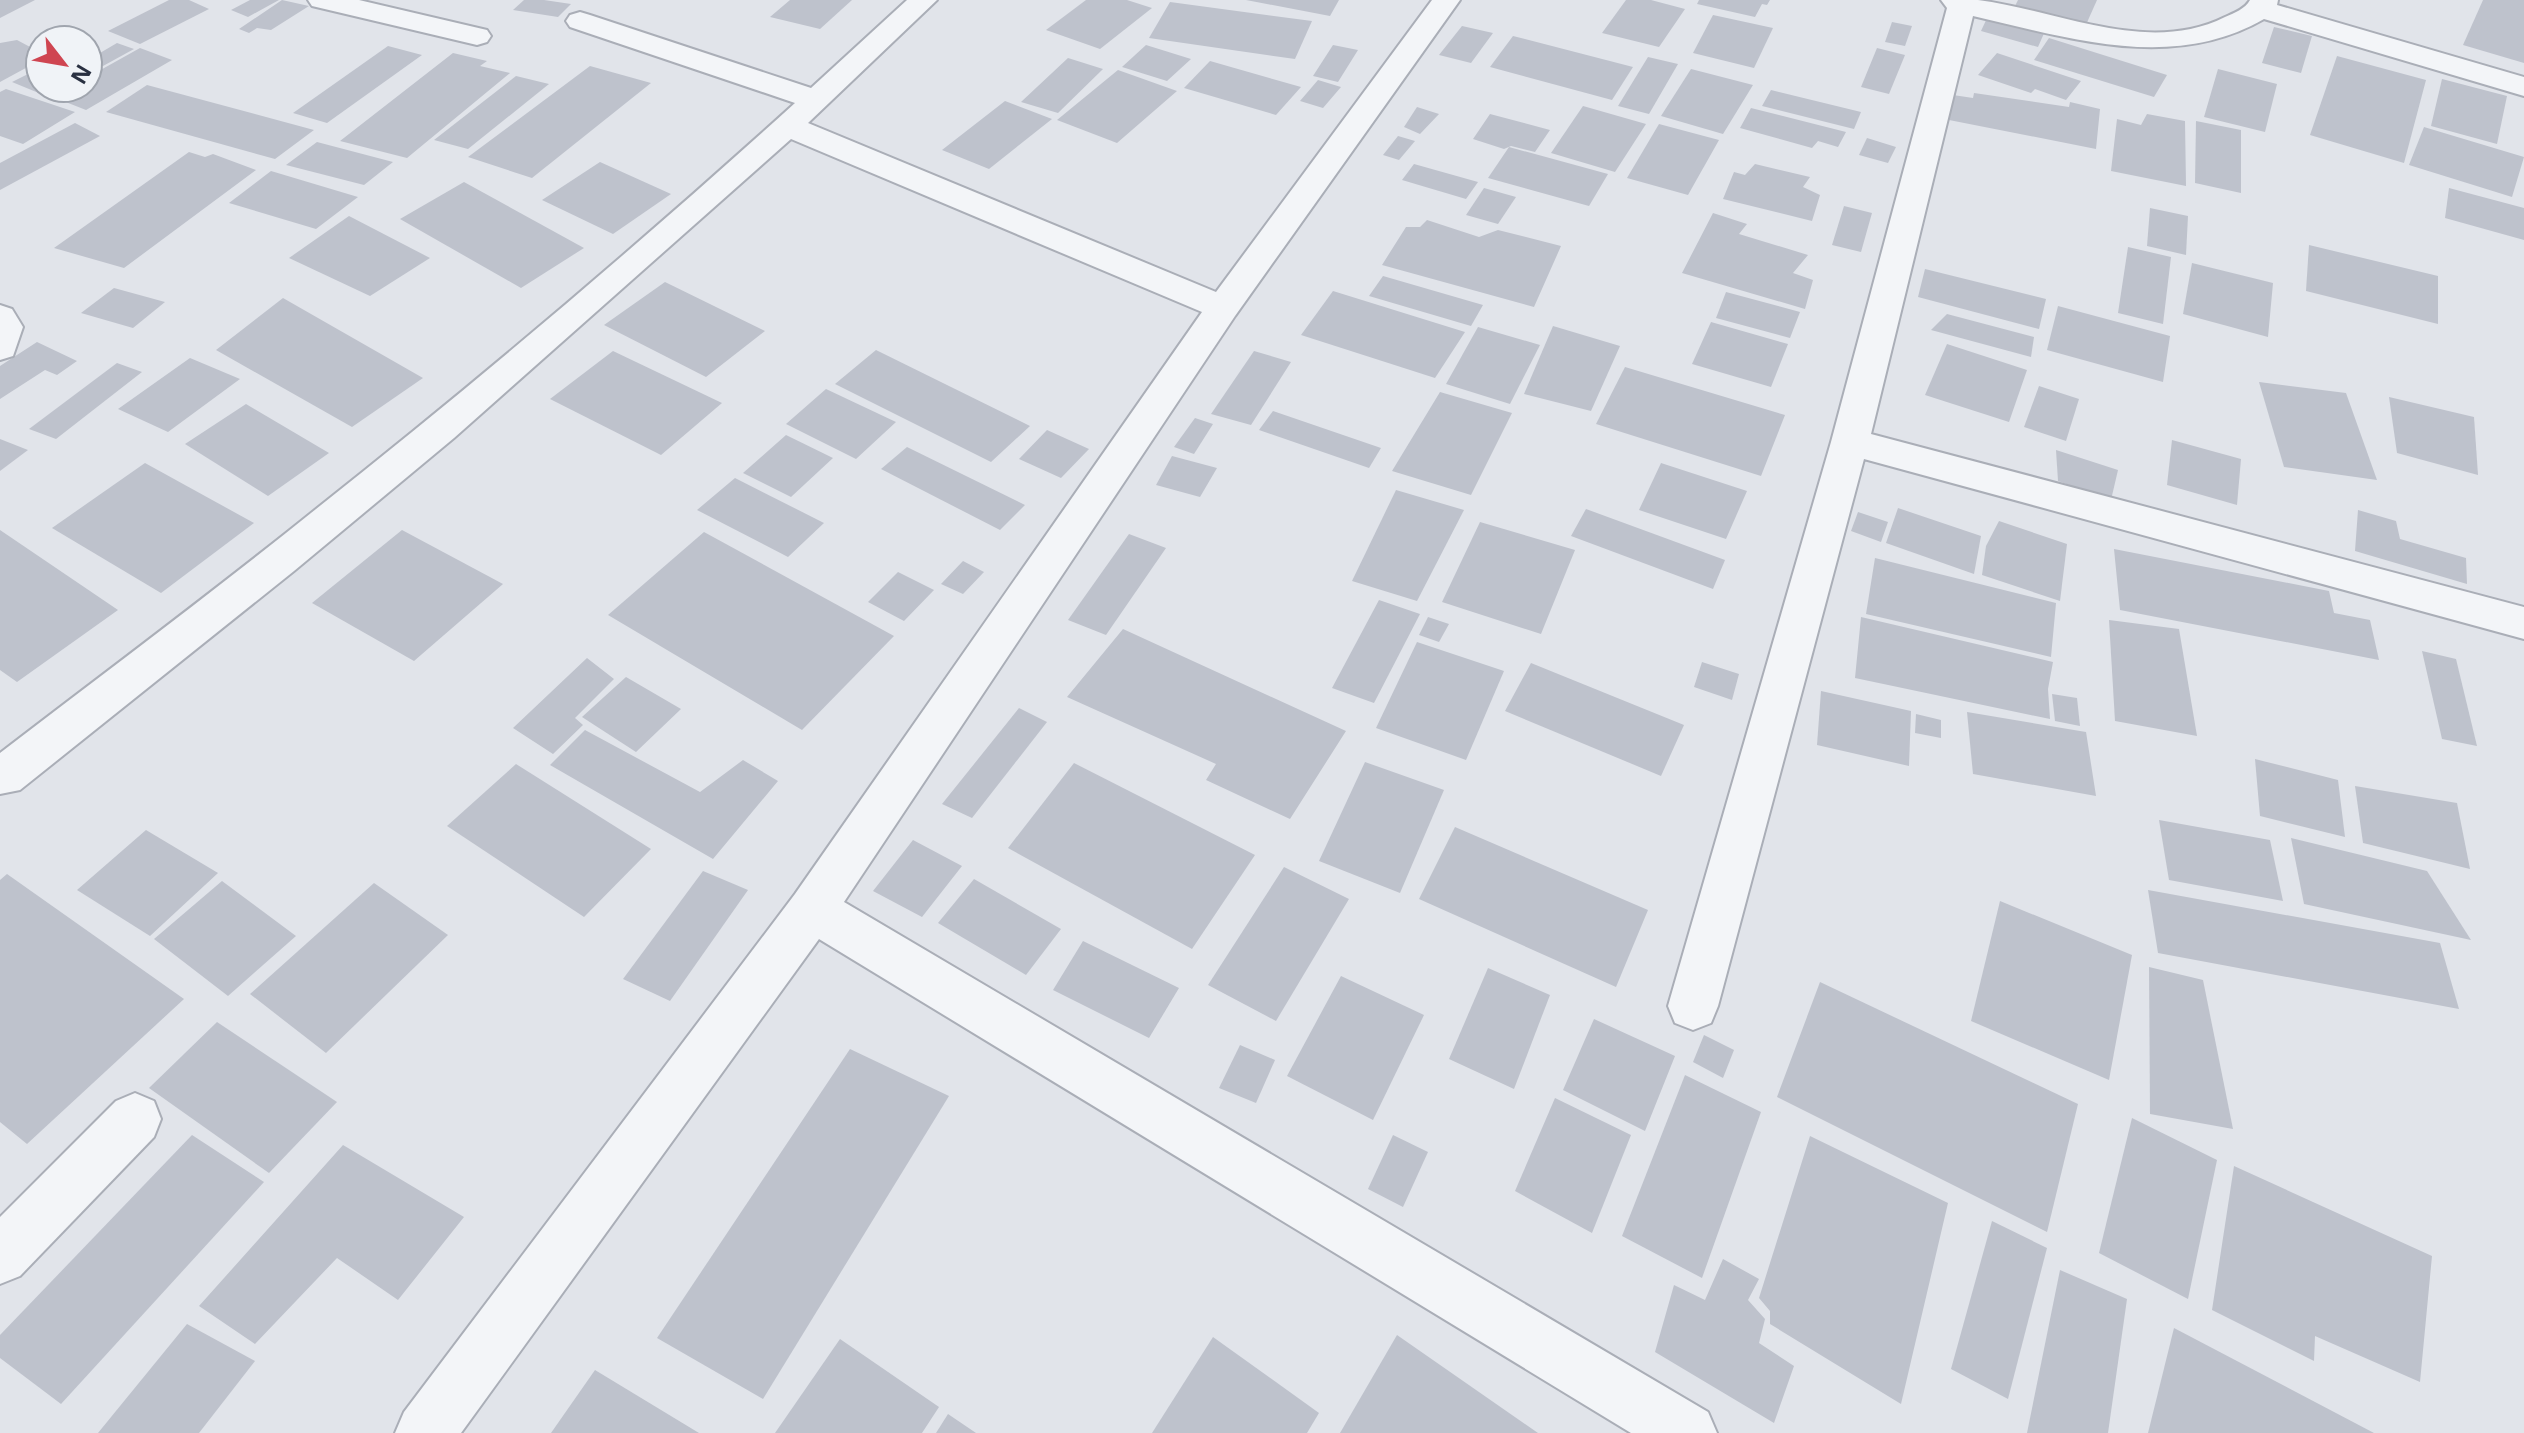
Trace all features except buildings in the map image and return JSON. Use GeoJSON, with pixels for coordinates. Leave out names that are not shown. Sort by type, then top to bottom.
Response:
{"type":"FeatureCollection","features":[{"type":"Feature","properties":{"kind":"street"},"geometry":{"type":"LineString","coordinates":[[322,0],[477,36]]}},
{"type":"Feature","properties":{"kind":"street"},"geometry":{"type":"LineString","coordinates":[[4,776],[369,488],[788,126],[923,0]]}},
{"type":"Feature","properties":{"kind":"street"},"geometry":{"type":"LineString","coordinates":[[425,1433],[812,909],[1223,308],[1446,0]]}},
{"type":"Feature","properties":{"kind":"street"},"geometry":{"type":"LineString","coordinates":[[1693,1006],[1850,442],[1958,3],[2093,33],[2154,39],[2205,35],[2263,5],[2524,87]]}},
{"type":"Feature","properties":{"kind":"street"},"geometry":{"type":"LineString","coordinates":[[580,21],[814,99]]}},
{"type":"Feature","properties":{"kind":"street"},"geometry":{"type":"LineString","coordinates":[[788,126],[1223,308]]}},
{"type":"Feature","properties":{"kind":"street"},"geometry":{"type":"LineString","coordinates":[[0,317],[5,327],[0,348]]}},
{"type":"Feature","properties":{"kind":"street"},"geometry":{"type":"LineString","coordinates":[[1850,442],[2524,623]]}},
{"type":"Feature","properties":{"kind":"street"},"geometry":{"type":"LineString","coordinates":[[812,909],[1687,1433]]}},
{"type":"Feature","properties":{"kind":"street"},"geometry":{"type":"LineString","coordinates":[[0,1256],[135,1119]]}}]}
